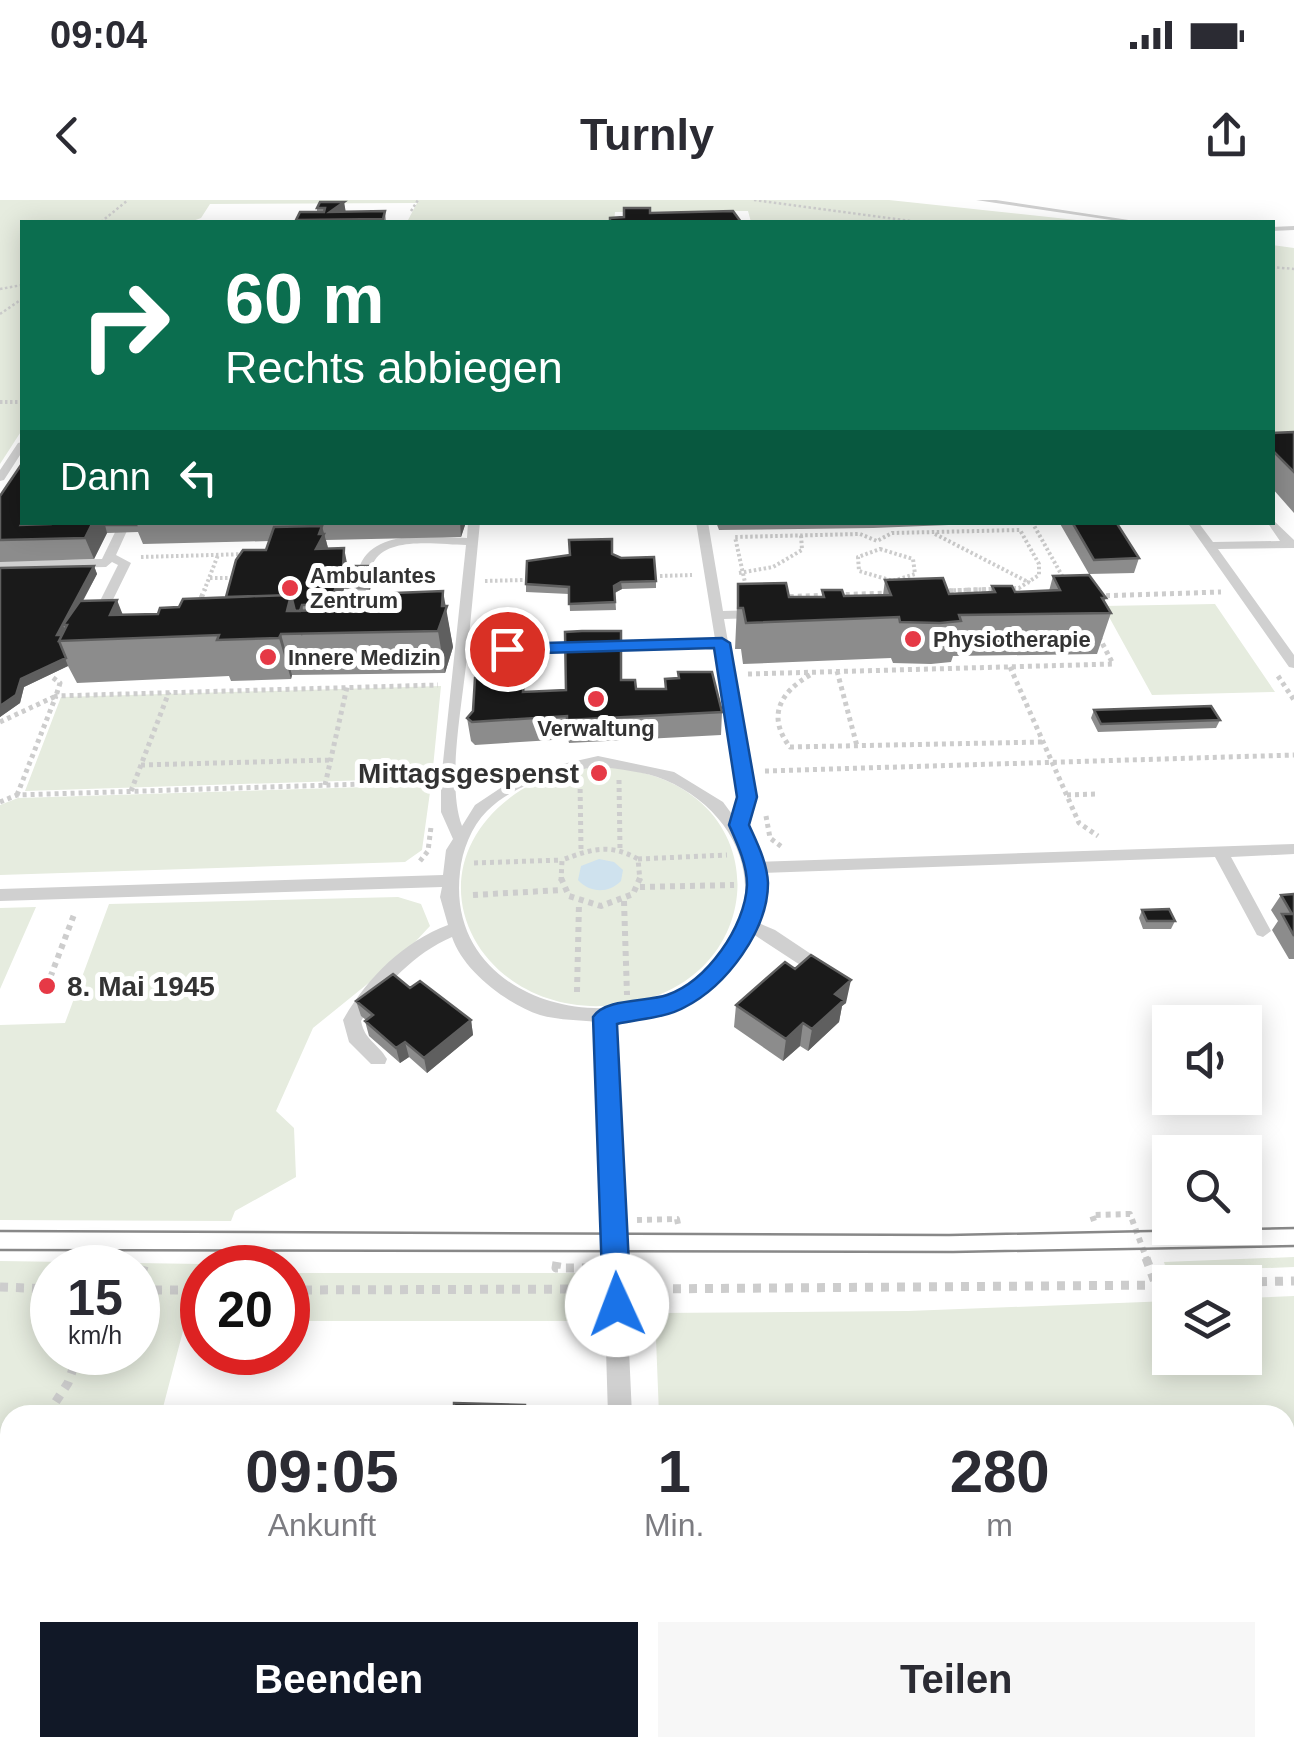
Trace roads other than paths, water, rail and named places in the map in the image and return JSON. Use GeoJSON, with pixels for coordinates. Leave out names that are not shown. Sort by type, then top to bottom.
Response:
{"type":"FeatureCollection","features":[{"type":"Feature","properties":{"kind":"lane"},"geometry":{"type":"LineString","coordinates":[[980,200],[1124,220]]}},
{"type":"Feature","properties":{"kind":"lane"},"geometry":{"type":"LineString","coordinates":[[0,478],[20,448]]}},
{"type":"Feature","properties":{"kind":"lane"},"geometry":{"type":"LineString","coordinates":[[0,565],[106,563],[125,525]]}},
{"type":"Feature","properties":{"kind":"lane"},"geometry":{"type":"LineString","coordinates":[[457,834],[518,783],[580,762],[619,762],[662,772],[686,783],[739,825],[755,869],[748,925],[708,982],[674,1002],[605,1017],[576,1015],[517,996],[484,972],[464,948],[447,880],[457,834],[448,781],[474,525]]}},
{"type":"Feature","properties":{"kind":"lane"},"geometry":{"type":"LineString","coordinates":[[702,525],[747,797],[739,825]]}},
{"type":"Feature","properties":{"kind":"lane"},"geometry":{"type":"LineString","coordinates":[[1194,525],[1294,664]]}},
{"type":"Feature","properties":{"kind":"lane"},"geometry":{"type":"LineString","coordinates":[[1275,525],[1291,544]]}},
{"type":"Feature","properties":{"kind":"lane"},"geometry":{"type":"LineString","coordinates":[[382,624],[362,622],[357,615],[368,560],[377,551],[398,544],[472,542]]}},
{"type":"Feature","properties":{"kind":"lane"},"geometry":{"type":"LineString","coordinates":[[1209,546],[1291,544]]}},
{"type":"Feature","properties":{"kind":"lane"},"geometry":{"type":"LineString","coordinates":[[92,629],[125,563],[109,557]]}},
{"type":"Feature","properties":{"kind":"lane"},"geometry":{"type":"LineString","coordinates":[[717,616],[773,614]]}},
{"type":"Feature","properties":{"kind":"lane"},"geometry":{"type":"LineString","coordinates":[[447,623],[464,622]]}},
{"type":"Feature","properties":{"kind":"lane"},"geometry":{"type":"LineString","coordinates":[[461,651],[722,643]]}},
{"type":"Feature","properties":{"kind":"lane"},"geometry":{"type":"LineString","coordinates":[[755,869],[1294,849]]}},
{"type":"Feature","properties":{"kind":"lane"},"geometry":{"type":"LineString","coordinates":[[1220,851],[1263,930]]}},
{"type":"Feature","properties":{"kind":"lane"},"geometry":{"type":"LineString","coordinates":[[0,895],[447,880]]}},
{"type":"Feature","properties":{"kind":"lane"},"geometry":{"type":"LineString","coordinates":[[748,925],[769,934],[832,977]]}},
{"type":"Feature","properties":{"kind":"lane"},"geometry":{"type":"LineString","coordinates":[[378,1059],[355,1038],[352,1020],[365,1000],[422,942],[456,928]]}},
{"type":"Feature","properties":{"kind":"lane"},"geometry":{"type":"LineString","coordinates":[[605,1017],[620,1405]]}},
{"type":"Feature","properties":{"kind":"water"},"geometry":{"type":"Polygon","coordinates":[[[599,859],[614,862],[623,870],[621,881],[605,890],[588,887],[578,880],[581,866],[599,859]]]}},
{"type":"Feature","properties":{"kind":"tram line"},"geometry":{"type":"LineString","coordinates":[[0,1231],[949,1235],[1294,1228]]}},
{"type":"Feature","properties":{"kind":"tram line"},"geometry":{"type":"LineString","coordinates":[[0,1250],[953,1252],[1294,1246]]}},
{"type":"Feature","properties":{"kind":"place","name":"Ambulantes Zentrum"},"geometry":{"type":"Point","coordinates":[290,588]}},
{"type":"Feature","properties":{"kind":"place","name":"Physiotherapie"},"geometry":{"type":"Point","coordinates":[913,639]}},
{"type":"Feature","properties":{"kind":"place","name":"Innere Medizin"},"geometry":{"type":"Point","coordinates":[268,657]}},
{"type":"Feature","properties":{"kind":"place","name":"Verwaltung"},"geometry":{"type":"Point","coordinates":[596,699]}},
{"type":"Feature","properties":{"kind":"place","name":"Mittagsgespenst"},"geometry":{"type":"Point","coordinates":[599,773]}},
{"type":"Feature","properties":{"kind":"place","name":"8. Mai 1945"},"geometry":{"type":"Point","coordinates":[47,986]}}]}
